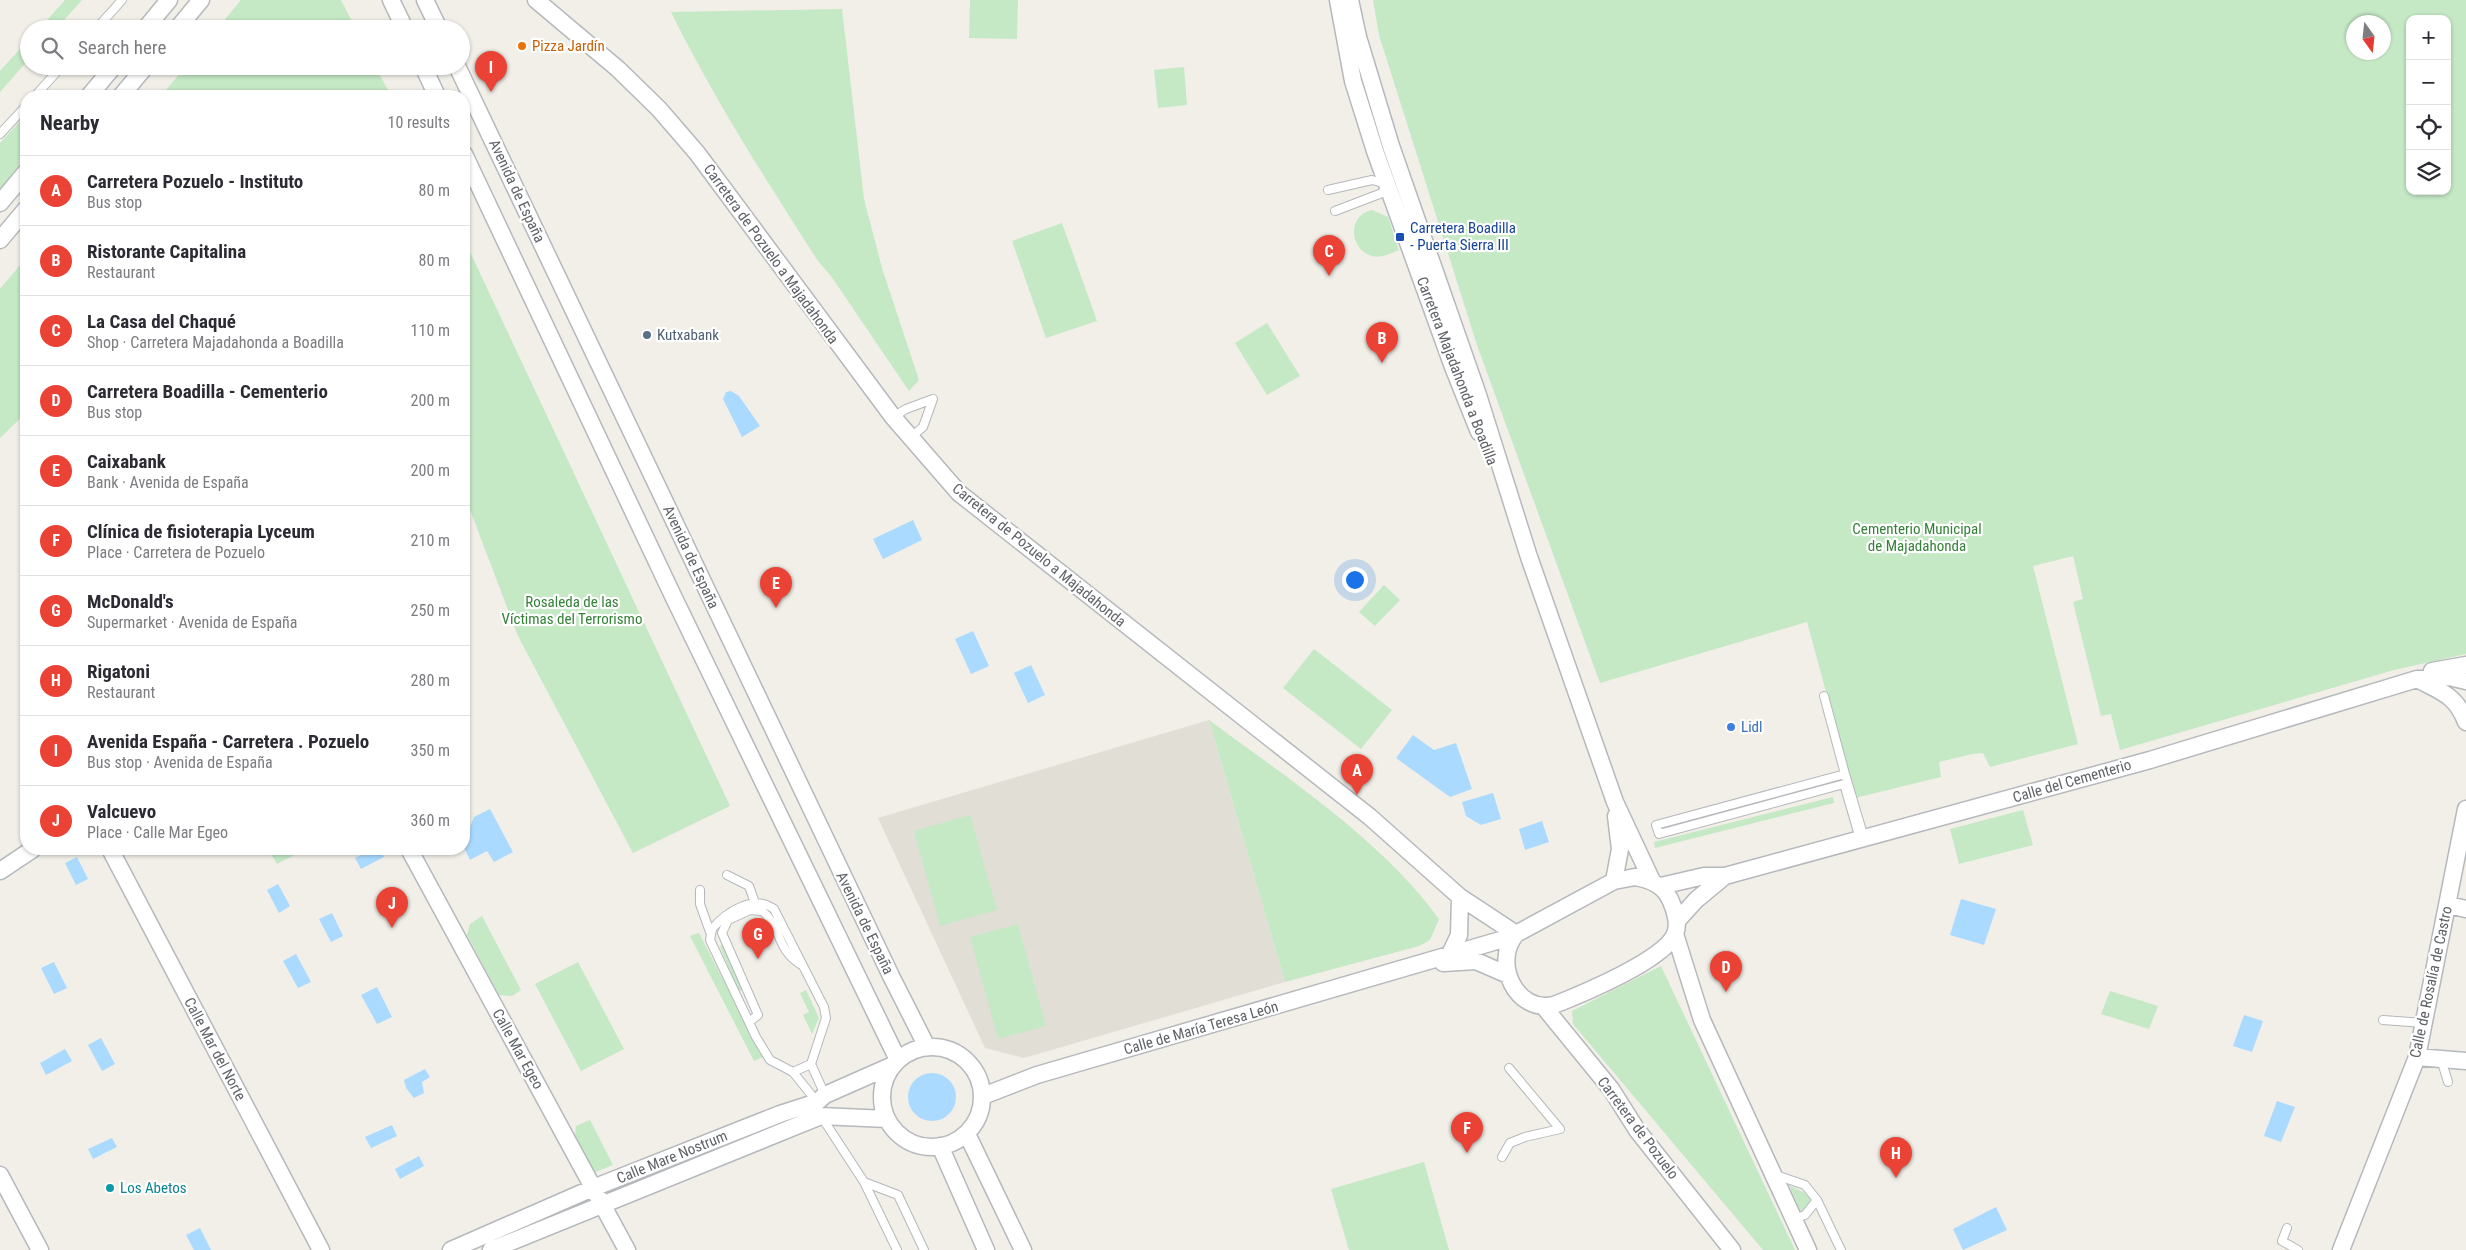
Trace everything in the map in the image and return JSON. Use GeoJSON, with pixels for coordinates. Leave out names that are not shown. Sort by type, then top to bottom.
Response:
{"type":"FeatureCollection","features":[{"type":"Feature","properties":{"kind":"street"},"geometry":{"type":"LineString","coordinates":[[152,20],[169,0]]}},
{"type":"Feature","properties":{"kind":"street"},"geometry":{"type":"LineString","coordinates":[[184,20],[201,0]]}},
{"type":"Feature","properties":{"kind":"street"},"geometry":{"type":"LineString","coordinates":[[391,0],[401,20]]}},
{"type":"Feature","properties":{"kind":"street"},"geometry":{"type":"LineString","coordinates":[[426,0],[435,20]]}},
{"type":"Feature","properties":{"kind":"street","name":"Carretera de Pozuelo a Majadahonda"},"geometry":{"type":"LineString","coordinates":[[536,0],[618,69],[659,108],[697,152],[893,417],[959,493],[1370,817],[1460,897],[1515,935]]}},
{"type":"Feature","properties":{"kind":"street","name":"Carretera Majadahonda a Boadilla"},"geometry":{"type":"LineString","coordinates":[[1338,0],[1353,81],[1387,184],[1453,367],[1529,556]]}},
{"type":"Feature","properties":{"kind":"street","name":"Carretera Majadahonda a Boadilla"},"geometry":{"type":"LineString","coordinates":[[1350,0],[1358,37],[1391,146],[1478,395],[1529,556],[1614,802],[1656,883]]}},
{"type":"Feature","properties":{"kind":"street","name":"Carretera Majadahonda a Boadilla"},"geometry":{"type":"LineString","coordinates":[[1358,37],[1359,68],[1390,168],[1387,184]]}},
{"type":"Feature","properties":{"kind":"street"},"geometry":{"type":"LineString","coordinates":[[94,90],[106,75]]}},
{"type":"Feature","properties":{"kind":"street"},"geometry":{"type":"LineString","coordinates":[[126,90],[138,75]]}},
{"type":"Feature","properties":{"kind":"street"},"geometry":{"type":"LineString","coordinates":[[426,75],[434,90]]}},
{"type":"Feature","properties":{"kind":"street","name":"Avenida de España"},"geometry":{"type":"LineString","coordinates":[[461,75],[468,90]]}},
{"type":"Feature","properties":{"kind":"street","name":"Avenida de España"},"geometry":{"type":"LineString","coordinates":[[470,93],[891,976],[927,1047]]}},
{"type":"Feature","properties":{"kind":"street","name":"Avenida de España"},"geometry":{"type":"LineString","coordinates":[[470,167],[896,1063]]}},
{"type":"Feature","properties":{"kind":"street"},"geometry":{"type":"LineString","coordinates":[[0,203],[20,179]]}},
{"type":"Feature","properties":{"kind":"street","name":"Carretera Majadahonda a Boadilla"},"geometry":{"type":"LineString","coordinates":[[1387,184],[1401,196],[1453,344],[1478,395]]}},
{"type":"Feature","properties":{"kind":"street"},"geometry":{"type":"LineString","coordinates":[[0,240],[20,216]]}},
{"type":"Feature","properties":{"kind":"street","name":"Calle del Cementerio"},"geometry":{"type":"LineString","coordinates":[[2417,678],[2422,673],[2466,665]]}},
{"type":"Feature","properties":{"kind":"street","name":"Calle del Cementerio"},"geometry":{"type":"LineString","coordinates":[[1656,883],[1704,876],[1725,876],[2150,760],[2417,678],[2449,677],[2466,681]]}},
{"type":"Feature","properties":{"kind":"street"},"geometry":{"type":"LineString","coordinates":[[2417,678],[2453,698],[2466,722]]}},
{"type":"Feature","properties":{"kind":"street","name":"Carretera Majadahonda a Boadilla"},"geometry":{"type":"LineString","coordinates":[[1614,802],[1620,849],[1614,881]]}},
{"type":"Feature","properties":{"kind":"street","name":"Calle de Rosalía de Castro"},"geometry":{"type":"LineString","coordinates":[[2341,1250],[2347,1242],[2417,1056],[2466,809]]}},
{"type":"Feature","properties":{"kind":"street"},"geometry":{"type":"LineString","coordinates":[[0,871],[24,855]]}},
{"type":"Feature","properties":{"kind":"street","name":"Calle Mar del Norte"},"geometry":{"type":"LineString","coordinates":[[113,855],[321,1250]]}},
{"type":"Feature","properties":{"kind":"street","name":"Calle Mar Egeo"},"geometry":{"type":"LineString","coordinates":[[411,855],[626,1250]]}},
{"type":"Feature","properties":{"kind":"street","name":"Calle del Cementerio"},"geometry":{"type":"LineString","coordinates":[[1676,927],[1696,900],[1725,876]]}},
{"type":"Feature","properties":{"kind":"street"},"geometry":{"type":"LineString","coordinates":[[1676,927],[1666,947],[1647,961],[1572,998],[1544,1007],[1531,1004],[1518,994],[1508,975],[1507,947],[1515,935],[1614,881],[1635,877],[1656,883],[1672,902],[1676,927],[1702,1020],[1808,1250]]}},
{"type":"Feature","properties":{"kind":"street"},"geometry":{"type":"LineString","coordinates":[[1450,954],[1459,935],[1460,897]]}},
{"type":"Feature","properties":{"kind":"street"},"geometry":{"type":"LineString","coordinates":[[2448,905],[2466,909]]}},
{"type":"Feature","properties":{"kind":"street","name":"Calle de María Teresa León"},"geometry":{"type":"LineString","coordinates":[[983,1096],[1037,1075],[1515,935]]}},
{"type":"Feature","properties":{"kind":"street","name":"Calle de María Teresa León"},"geometry":{"type":"LineString","coordinates":[[1421,964],[1476,961],[1508,975]]}},
{"type":"Feature","properties":{"kind":"street","name":"Carretera de Pozuelo"},"geometry":{"type":"LineString","coordinates":[[1544,1007],[1611,1089],[1637,1130],[1732,1250]]}},
{"type":"Feature","properties":{"kind":"street"},"geometry":{"type":"LineString","coordinates":[[927,1047],[941,1047],[966,1059],[975,1070],[981,1082],[983,1096],[981,1110],[976,1123],[967,1134],[954,1142],[940,1146],[924,1146],[909,1142],[896,1132],[887,1119],[882,1106],[882,1091],[886,1078],[896,1063],[911,1051],[927,1047]]}},
{"type":"Feature","properties":{"kind":"street"},"geometry":{"type":"LineString","coordinates":[[2417,1056],[2466,1061]]}},
{"type":"Feature","properties":{"kind":"street","name":"Calle Mare Nostrum"},"geometry":{"type":"LineString","coordinates":[[491,1250],[603,1205],[821,1105],[896,1063]]}},
{"type":"Feature","properties":{"kind":"street"},"geometry":{"type":"LineString","coordinates":[[821,1105],[840,1119],[887,1119]]}},
{"type":"Feature","properties":{"kind":"street","name":"Calle Mare Nostrum"},"geometry":{"type":"LineString","coordinates":[[451,1250],[593,1188],[780,1114],[821,1105]]}},
{"type":"Feature","properties":{"kind":"street"},"geometry":{"type":"LineString","coordinates":[[967,1134],[1023,1250]]}},
{"type":"Feature","properties":{"kind":"street"},"geometry":{"type":"LineString","coordinates":[[940,1146],[986,1250]]}},
{"type":"Feature","properties":{"kind":"street"},"geometry":{"type":"LineString","coordinates":[[0,1176],[5,1199],[40,1250]]}},
{"type":"Feature","properties":{"kind":"lane"},"geometry":{"type":"LineString","coordinates":[[104,20],[122,0]]}},
{"type":"Feature","properties":{"kind":"lane"},"geometry":{"type":"LineString","coordinates":[[40,90],[54,75]]}},
{"type":"Feature","properties":{"kind":"lane"},"geometry":{"type":"LineString","coordinates":[[0,134],[20,112]]}},
{"type":"Feature","properties":{"kind":"lane"},"geometry":{"type":"LineString","coordinates":[[1328,190],[1372,180],[1387,184],[1382,193],[1335,211]]}},
{"type":"Feature","properties":{"kind":"lane"},"geometry":{"type":"LineString","coordinates":[[893,417],[906,408],[933,399],[923,427],[910,438]]}},
{"type":"Feature","properties":{"kind":"lane"},"geometry":{"type":"LineString","coordinates":[[1824,696],[1862,839]]}},
{"type":"Feature","properties":{"kind":"lane"},"geometry":{"type":"LineString","coordinates":[[1845,774],[1656,825],[1659,834],[1844,784],[1862,839]]}},
{"type":"Feature","properties":{"kind":"lane"},"geometry":{"type":"LineString","coordinates":[[727,875],[749,886],[755,903]]}},
{"type":"Feature","properties":{"kind":"lane"},"geometry":{"type":"LineString","coordinates":[[700,890],[700,904],[710,936],[749,1022],[770,1060],[793,1072],[821,1105],[864,1182],[897,1250]]}},
{"type":"Feature","properties":{"kind":"lane"},"geometry":{"type":"LineString","coordinates":[[710,936],[723,917],[746,905],[765,903],[774,909],[825,1014],[811,1064],[821,1105]]}},
{"type":"Feature","properties":{"kind":"lane"},"geometry":{"type":"LineString","coordinates":[[749,1022],[758,1015],[722,933],[728,920],[750,910],[762,911],[774,926],[788,957],[802,965]]}},
{"type":"Feature","properties":{"kind":"lane"},"geometry":{"type":"LineString","coordinates":[[2383,1020],[2424,1023]]}},
{"type":"Feature","properties":{"kind":"lane"},"geometry":{"type":"LineString","coordinates":[[2441,1059],[2448,1082]]}},
{"type":"Feature","properties":{"kind":"lane"},"geometry":{"type":"LineString","coordinates":[[793,1072],[811,1064]]}},
{"type":"Feature","properties":{"kind":"lane"},"geometry":{"type":"LineString","coordinates":[[1502,1157],[1510,1144],[1524,1137],[1560,1129],[1509,1068]]}},
{"type":"Feature","properties":{"kind":"lane"},"geometry":{"type":"LineString","coordinates":[[1772,1174],[1805,1185],[1817,1200],[1841,1250]]}},
{"type":"Feature","properties":{"kind":"lane"},"geometry":{"type":"LineString","coordinates":[[864,1182],[898,1195],[924,1250]]}},
{"type":"Feature","properties":{"kind":"lane"},"geometry":{"type":"LineString","coordinates":[[1793,1219],[1805,1215],[1817,1200]]}},
{"type":"Feature","properties":{"kind":"lane"},"geometry":{"type":"LineString","coordinates":[[2286,1228],[2282,1240],[2298,1250]]}},
{"type":"Feature","properties":{"kind":"shaded area"},"geometry":{"type":"Polygon","coordinates":[[[1209,720],[1285,982],[1024,1058],[985,1048],[878,818],[1209,720]]]}},
{"type":"Feature","properties":{"kind":"green space"},"geometry":{"type":"Polygon","coordinates":[[[65,0],[82,0],[64,20],[47,20],[65,0]]]}},
{"type":"Feature","properties":{"kind":"green space"},"geometry":{"type":"Polygon","coordinates":[[[241,0],[341,0],[351,20],[224,20],[241,0]]]}},
{"type":"Feature","properties":{"kind":"green space"},"geometry":{"type":"Polygon","coordinates":[[[970,0],[1018,0],[1017,39],[969,38],[970,0]]]}},
{"type":"Feature","properties":{"kind":"green space","name":"Cementerio Municipal de Majadahonda"},"geometry":{"type":"Polygon","coordinates":[[[1373,0],[2466,0],[2466,654],[2394,670],[2120,750],[2111,714],[2101,716],[2073,602],[2083,599],[2073,556],[2033,566],[2078,744],[1990,767],[1983,753],[1972,754],[1939,762],[1941,777],[1855,798],[1807,622],[1600,683],[1477,345],[1379,35],[1373,0]]]}},
{"type":"Feature","properties":{"kind":"green space"},"geometry":{"type":"Polygon","coordinates":[[[842,9],[864,199],[882,268],[919,380],[909,391],[831,276],[818,261],[779,200],[723,108],[671,12],[842,9]]]}},
{"type":"Feature","properties":{"kind":"green space"},"geometry":{"type":"Polygon","coordinates":[[[20,49],[20,69],[0,92],[0,71],[20,49]]]}},
{"type":"Feature","properties":{"kind":"green space"},"geometry":{"type":"Polygon","coordinates":[[[1184,67],[1187,105],[1158,108],[1154,70],[1184,67]]]}},
{"type":"Feature","properties":{"kind":"green space"},"geometry":{"type":"Polygon","coordinates":[[[178,75],[380,75],[388,90],[166,90],[178,75]]]}},
{"type":"Feature","properties":{"kind":"green space"},"geometry":{"type":"Polygon","coordinates":[[[20,121],[20,169],[0,192],[0,143],[20,121]]]}},
{"type":"Feature","properties":{"kind":"green space"},"geometry":{"type":"Polygon","coordinates":[[[1372,210],[1388,217],[1399,250],[1375,257],[1364,252],[1359,247],[1355,240],[1355,225],[1358,218],[1372,210]]]}},
{"type":"Feature","properties":{"kind":"green space"},"geometry":{"type":"Polygon","coordinates":[[[1062,223],[1097,321],[1046,338],[1012,241],[1062,223]]]}},
{"type":"Feature","properties":{"kind":"green space","name":"Rosaleda de las Víctimas del Terrorismo"},"geometry":{"type":"Polygon","coordinates":[[[470,252],[730,806],[633,853],[518,636],[470,510],[470,252]]]}},
{"type":"Feature","properties":{"kind":"green space"},"geometry":{"type":"Polygon","coordinates":[[[20,265],[20,419],[0,438],[0,289],[20,265]]]}},
{"type":"Feature","properties":{"kind":"green space"},"geometry":{"type":"Polygon","coordinates":[[[1267,323],[1300,376],[1267,395],[1235,343],[1267,323]]]}},
{"type":"Feature","properties":{"kind":"green space"},"geometry":{"type":"Polygon","coordinates":[[[1384,585],[1400,600],[1375,626],[1359,612],[1384,585]]]}},
{"type":"Feature","properties":{"kind":"green space"},"geometry":{"type":"Polygon","coordinates":[[[1314,649],[1392,710],[1361,749],[1283,688],[1314,649]]]}},
{"type":"Feature","properties":{"kind":"green space"},"geometry":{"type":"Polygon","coordinates":[[[1209,720],[1301,787],[1362,837],[1390,863],[1416,890],[1439,919],[1430,940],[1419,946],[1285,982],[1209,720]]]}},
{"type":"Feature","properties":{"kind":"green space"},"geometry":{"type":"Polygon","coordinates":[[[1833,797],[1834,803],[1655,848],[1654,842],[1833,797]]]}},
{"type":"Feature","properties":{"kind":"green space"},"geometry":{"type":"Polygon","coordinates":[[[2023,810],[2033,845],[1959,864],[1950,829],[2023,810]]]}},
{"type":"Feature","properties":{"kind":"green space"},"geometry":{"type":"Polygon","coordinates":[[[970,815],[997,910],[940,926],[914,831],[970,815]]]}},
{"type":"Feature","properties":{"kind":"green space"},"geometry":{"type":"Polygon","coordinates":[[[272,855],[294,855],[277,864],[272,855]]]}},
{"type":"Feature","properties":{"kind":"green space"},"geometry":{"type":"Polygon","coordinates":[[[482,916],[521,990],[512,996],[499,995],[467,935],[470,924],[482,916]]]}},
{"type":"Feature","properties":{"kind":"green space"},"geometry":{"type":"Polygon","coordinates":[[[1018,924],[1046,1026],[998,1039],[970,937],[1018,924]]]}},
{"type":"Feature","properties":{"kind":"green space"},"geometry":{"type":"Polygon","coordinates":[[[699,933],[763,1057],[754,1061],[690,936],[699,933]]]}},
{"type":"Feature","properties":{"kind":"green space"},"geometry":{"type":"Polygon","coordinates":[[[723,944],[744,989],[741,991],[738,990],[720,947],[723,944]]]}},
{"type":"Feature","properties":{"kind":"green space"},"geometry":{"type":"Polygon","coordinates":[[[578,962],[624,1049],[581,1071],[535,984],[578,962]]]}},
{"type":"Feature","properties":{"kind":"green space"},"geometry":{"type":"Polygon","coordinates":[[[1661,966],[1795,1250],[1763,1250],[1573,1024],[1572,1011],[1661,966]]]}},
{"type":"Feature","properties":{"kind":"green space"},"geometry":{"type":"Polygon","coordinates":[[[806,990],[819,1018],[812,1034],[803,1015],[809,1012],[800,993],[806,990]]]}},
{"type":"Feature","properties":{"kind":"green space"},"geometry":{"type":"Polygon","coordinates":[[[2110,991],[2158,1006],[2149,1029],[2101,1014],[2110,991]]]}},
{"type":"Feature","properties":{"kind":"green space"},"geometry":{"type":"Polygon","coordinates":[[[590,1120],[613,1165],[593,1173],[575,1138],[576,1126],[590,1120]]]}},
{"type":"Feature","properties":{"kind":"green space"},"geometry":{"type":"Polygon","coordinates":[[[1424,1162],[1449,1250],[1349,1250],[1331,1189],[1424,1162]]]}},
{"type":"Feature","properties":{"kind":"green space"},"geometry":{"type":"Polygon","coordinates":[[[1789,1185],[1807,1194],[1812,1201],[1801,1212],[1789,1185]]]}},
{"type":"Feature","properties":{"kind":"water"},"geometry":{"type":"Polygon","coordinates":[[[731,391],[739,396],[760,426],[742,437],[723,399],[726,392],[731,391]]]}},
{"type":"Feature","properties":{"kind":"water"},"geometry":{"type":"Polygon","coordinates":[[[913,520],[922,540],[883,559],[873,539],[913,520]]]}},
{"type":"Feature","properties":{"kind":"water"},"geometry":{"type":"Polygon","coordinates":[[[973,631],[989,666],[971,674],[955,639],[973,631]]]}},
{"type":"Feature","properties":{"kind":"water"},"geometry":{"type":"Polygon","coordinates":[[[1031,665],[1045,695],[1028,703],[1014,673],[1031,665]]]}},
{"type":"Feature","properties":{"kind":"water"},"geometry":{"type":"Polygon","coordinates":[[[1413,735],[1434,750],[1456,743],[1472,789],[1450,797],[1396,758],[1413,735]]]}},
{"type":"Feature","properties":{"kind":"water"},"geometry":{"type":"Polygon","coordinates":[[[1493,793],[1501,819],[1481,825],[1466,816],[1462,802],[1493,793]]]}},
{"type":"Feature","properties":{"kind":"water"},"geometry":{"type":"Polygon","coordinates":[[[490,809],[513,852],[494,862],[487,851],[470,860],[468,855],[470,855],[470,827],[474,817],[490,809]]]}},
{"type":"Feature","properties":{"kind":"water"},"geometry":{"type":"Polygon","coordinates":[[[1542,821],[1549,842],[1525,850],[1519,829],[1542,821]]]}},
{"type":"Feature","properties":{"kind":"water"},"geometry":{"type":"Polygon","coordinates":[[[361,855],[383,855],[384,857],[361,869],[355,858],[361,855]]]}},
{"type":"Feature","properties":{"kind":"water"},"geometry":{"type":"Polygon","coordinates":[[[77,857],[88,879],[76,885],[65,863],[77,857]]]}},
{"type":"Feature","properties":{"kind":"water"},"geometry":{"type":"Polygon","coordinates":[[[278,884],[290,906],[279,913],[267,890],[278,884]]]}},
{"type":"Feature","properties":{"kind":"water"},"geometry":{"type":"Polygon","coordinates":[[[1961,899],[1996,909],[1984,945],[1950,935],[1961,899]]]}},
{"type":"Feature","properties":{"kind":"water"},"geometry":{"type":"Polygon","coordinates":[[[332,913],[343,936],[331,942],[319,919],[332,913]]]}},
{"type":"Feature","properties":{"kind":"water"},"geometry":{"type":"Polygon","coordinates":[[[296,954],[311,982],[298,988],[283,961],[296,954]]]}},
{"type":"Feature","properties":{"kind":"water"},"geometry":{"type":"Polygon","coordinates":[[[54,962],[67,988],[54,994],[41,968],[54,962]]]}},
{"type":"Feature","properties":{"kind":"water"},"geometry":{"type":"Polygon","coordinates":[[[377,987],[392,1017],[377,1024],[361,995],[377,987]]]}},
{"type":"Feature","properties":{"kind":"water"},"geometry":{"type":"Polygon","coordinates":[[[2244,1015],[2263,1021],[2252,1052],[2233,1046],[2244,1015]]]}},
{"type":"Feature","properties":{"kind":"water"},"geometry":{"type":"Polygon","coordinates":[[[101,1038],[115,1064],[102,1071],[88,1045],[101,1038]]]}},
{"type":"Feature","properties":{"kind":"water"},"geometry":{"type":"Polygon","coordinates":[[[65,1049],[72,1061],[46,1075],[40,1063],[65,1049]]]}},
{"type":"Feature","properties":{"kind":"water"},"geometry":{"type":"Polygon","coordinates":[[[425,1069],[430,1077],[422,1082],[424,1093],[414,1098],[406,1088],[404,1080],[425,1069]]]}},
{"type":"Feature","properties":{"kind":"water"},"geometry":{"type":"Polygon","coordinates":[[[932,1073],[941,1075],[949,1080],[954,1088],[956,1097],[954,1106],[949,1114],[941,1119],[932,1121],[923,1119],[915,1114],[910,1106],[908,1097],[910,1088],[915,1080],[923,1075],[932,1073]]]}},
{"type":"Feature","properties":{"kind":"water"},"geometry":{"type":"Polygon","coordinates":[[[2277,1101],[2295,1107],[2281,1142],[2264,1136],[2277,1101]]]}},
{"type":"Feature","properties":{"kind":"water"},"geometry":{"type":"Polygon","coordinates":[[[392,1125],[397,1136],[371,1148],[365,1137],[392,1125]]]}},
{"type":"Feature","properties":{"kind":"water"},"geometry":{"type":"Polygon","coordinates":[[[112,1138],[117,1147],[93,1159],[88,1149],[112,1138]]]}},
{"type":"Feature","properties":{"kind":"water"},"geometry":{"type":"Polygon","coordinates":[[[419,1156],[424,1166],[400,1179],[395,1169],[419,1156]]]}},
{"type":"Feature","properties":{"kind":"water"},"geometry":{"type":"Polygon","coordinates":[[[1996,1207],[2007,1230],[1963,1250],[1953,1229],[1996,1207]]]}},
{"type":"Feature","properties":{"kind":"water"},"geometry":{"type":"Polygon","coordinates":[[[200,1228],[211,1250],[194,1250],[186,1235],[200,1228]]]}},
{"type":"Feature","properties":{"kind":"place","name":"Pizza Jardín"},"geometry":{"type":"Point","coordinates":[522,46]}},
{"type":"Feature","properties":{"kind":"place","name":"Avenida España - Carretera . Pozuelo"},"geometry":{"type":"Point","coordinates":[491,92]}},
{"type":"Feature","properties":{"kind":"place","name":"Carretera Boadilla - Puerta Sierra III"},"geometry":{"type":"Point","coordinates":[1400,237]}},
{"type":"Feature","properties":{"kind":"place","name":"La Casa del Chaqué"},"geometry":{"type":"Point","coordinates":[1329,276]}},
{"type":"Feature","properties":{"kind":"place","name":"Kutxabank"},"geometry":{"type":"Point","coordinates":[647,335]}},
{"type":"Feature","properties":{"kind":"place","name":"Ristorante Capitalina"},"geometry":{"type":"Point","coordinates":[1382,363]}},
{"type":"Feature","properties":{"kind":"place","name":"Caixabank"},"geometry":{"type":"Point","coordinates":[776,608]}},
{"type":"Feature","properties":{"kind":"place","name":"Lidl"},"geometry":{"type":"Point","coordinates":[1731,727]}},
{"type":"Feature","properties":{"kind":"place","name":"Carretera Pozuelo - Instituto"},"geometry":{"type":"Point","coordinates":[1357,795]}},
{"type":"Feature","properties":{"kind":"place","name":"Valcuevo"},"geometry":{"type":"Point","coordinates":[392,928]}},
{"type":"Feature","properties":{"kind":"place","name":"McDonald's"},"geometry":{"type":"Point","coordinates":[758,959]}},
{"type":"Feature","properties":{"kind":"place","name":"Carretera Boadilla - Cementerio"},"geometry":{"type":"Point","coordinates":[1726,992]}},
{"type":"Feature","properties":{"kind":"place","name":"Clínica de fisioterapia Lyceum"},"geometry":{"type":"Point","coordinates":[1467,1153]}},
{"type":"Feature","properties":{"kind":"place","name":"Rigatoni"},"geometry":{"type":"Point","coordinates":[1896,1178]}},
{"type":"Feature","properties":{"kind":"place","name":"Los Abetos"},"geometry":{"type":"Point","coordinates":[110,1188]}}]}
